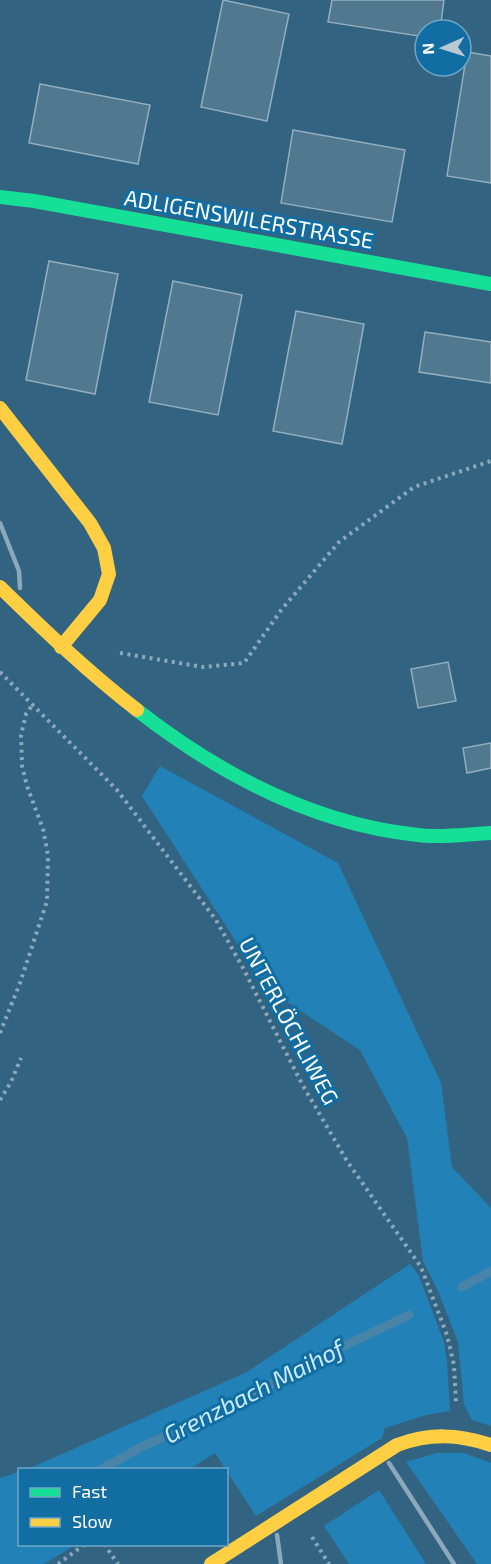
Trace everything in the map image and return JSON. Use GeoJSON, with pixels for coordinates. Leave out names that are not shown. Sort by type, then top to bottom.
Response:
{"type":"FeatureCollection","features":[{"type":"Feature","properties":{"kind":"street","name":"ADLIGENSWILERSTRASSE"},"geometry":{"type":"LineString","coordinates":[[0,197],[34,201],[491,284]]}},
{"type":"Feature","properties":{"kind":"street"},"geometry":{"type":"LineString","coordinates":[[0,408],[90,523],[104,548],[109,574],[100,600],[62,646]]}},
{"type":"Feature","properties":{"kind":"street"},"geometry":{"type":"LineString","coordinates":[[0,586],[62,646],[128,702],[196,754],[275,798],[373,830],[422,836],[491,833]]}},
{"type":"Feature","properties":{"kind":"street"},"geometry":{"type":"LineString","coordinates":[[211,1564],[384,1453],[413,1438],[430,1434],[453,1435],[491,1445]]}},
{"type":"Feature","properties":{"kind":"lane"},"geometry":{"type":"LineString","coordinates":[[0,523],[19,571],[22,609]]}},
{"type":"Feature","properties":{"kind":"lane"},"geometry":{"type":"LineString","coordinates":[[384,1453],[454,1564]]}},
{"type":"Feature","properties":{"kind":"lane"},"geometry":{"type":"LineString","coordinates":[[276,1523],[281,1564]]}},
{"type":"Feature","properties":{"kind":"path"},"geometry":{"type":"LineString","coordinates":[[113,653],[203,667],[244,663],[282,609],[339,542],[414,487],[491,461]]}},
{"type":"Feature","properties":{"kind":"path","name":"UNTERLÖCHLIWEG"},"geometry":{"type":"LineString","coordinates":[[0,672],[117,790],[216,920],[302,1084],[347,1161],[421,1267],[447,1335],[454,1365],[456,1400],[453,1435]]}},
{"type":"Feature","properties":{"kind":"path"},"geometry":{"type":"LineString","coordinates":[[0,1033],[20,983],[47,901],[48,855],[44,829],[27,786],[22,766],[21,735],[26,714],[33,704]]}},
{"type":"Feature","properties":{"kind":"path"},"geometry":{"type":"LineString","coordinates":[[0,1100],[21,1058]]}},
{"type":"Feature","properties":{"kind":"path"},"geometry":{"type":"LineString","coordinates":[[58,1564],[84,1546]]}},
{"type":"Feature","properties":{"kind":"path"},"geometry":{"type":"LineString","coordinates":[[105,1546],[118,1564]]}},
{"type":"Feature","properties":{"kind":"shaded area"},"geometry":{"type":"Polygon","coordinates":[[[160,766],[338,863],[441,1083],[452,1167],[491,1208],[491,1426],[472,1420],[464,1405],[458,1342],[438,1291],[423,1261],[407,1138],[360,1050],[266,988],[142,796],[160,766]]]}},
{"type":"Feature","properties":{"kind":"shaded area"},"geometry":{"type":"Polygon","coordinates":[[[410,1264],[419,1276],[444,1342],[450,1411],[426,1415],[385,1428],[382,1438],[256,1516],[228,1473],[228,1468],[225,1468],[215,1453],[192,1468],[31,1468],[247,1372],[410,1264]]]}},
{"type":"Feature","properties":{"kind":"shaded area"},"geometry":{"type":"Polygon","coordinates":[[[437,1453],[464,1453],[491,1463],[491,1564],[477,1564],[406,1462],[437,1453]]]}},
{"type":"Feature","properties":{"kind":"shaded area"},"geometry":{"type":"Polygon","coordinates":[[[18,1472],[18,1546],[73,1546],[44,1564],[0,1564],[0,1478],[18,1472]]]}},
{"type":"Feature","properties":{"kind":"shaded area"},"geometry":{"type":"Polygon","coordinates":[[[379,1490],[426,1564],[349,1564],[324,1526],[379,1490]]]}},
{"type":"Feature","properties":{"kind":"building"},"geometry":{"type":"Polygon","coordinates":[[[223,0],[289,14],[267,121],[201,107],[223,0]]]}},
{"type":"Feature","properties":{"kind":"building"},"geometry":{"type":"Polygon","coordinates":[[[332,0],[444,0],[442,18],[413,18],[413,35],[328,22],[332,0]]]}},
{"type":"Feature","properties":{"kind":"building"},"geometry":{"type":"Polygon","coordinates":[[[473,53],[491,56],[491,183],[447,176],[463,78],[473,78],[473,53]]]}},
{"type":"Feature","properties":{"kind":"building"},"geometry":{"type":"Polygon","coordinates":[[[40,84],[150,105],[138,164],[29,143],[40,84]]]}},
{"type":"Feature","properties":{"kind":"building"},"geometry":{"type":"Polygon","coordinates":[[[293,130],[405,150],[392,222],[281,203],[293,130]]]}},
{"type":"Feature","properties":{"kind":"building"},"geometry":{"type":"Polygon","coordinates":[[[49,261],[118,274],[95,394],[26,380],[49,261]]]}},
{"type":"Feature","properties":{"kind":"building"},"geometry":{"type":"Polygon","coordinates":[[[173,281],[242,295],[218,415],[149,402],[173,281]]]}},
{"type":"Feature","properties":{"kind":"building"},"geometry":{"type":"Polygon","coordinates":[[[296,311],[364,324],[342,444],[273,431],[296,311]]]}},
{"type":"Feature","properties":{"kind":"building"},"geometry":{"type":"Polygon","coordinates":[[[425,332],[491,342],[491,383],[419,372],[425,332]]]}},
{"type":"Feature","properties":{"kind":"building"},"geometry":{"type":"Polygon","coordinates":[[[448,662],[456,701],[418,708],[411,669],[448,662]]]}},
{"type":"Feature","properties":{"kind":"building"},"geometry":{"type":"Polygon","coordinates":[[[491,743],[491,768],[467,773],[463,748],[491,743]]]}},
{"type":"Feature","properties":{"kind":"waterway","name":"Grenzbach Maihof"},"geometry":{"type":"LineString","coordinates":[[462,1287],[491,1271]]}},
{"type":"Feature","properties":{"kind":"waterway","name":"Grenzbach Maihof"},"geometry":{"type":"LineString","coordinates":[[104,1468],[143,1446],[219,1413],[323,1356],[409,1315]]}},
{"type":"Feature","properties":{"kind":"traffic: fast"},"geometry":{"type":"LineString","coordinates":[[0,197],[34,201],[491,284]]}},
{"type":"Feature","properties":{"kind":"traffic: fast"},"geometry":{"type":"LineString","coordinates":[[137,710],[168,733],[234,775],[269,792],[341,820],[379,829],[427,836],[491,833]]}},
{"type":"Feature","properties":{"kind":"traffic: slow"},"geometry":{"type":"LineString","coordinates":[[0,408],[90,523],[104,548],[109,574],[100,600],[61,647]]}},
{"type":"Feature","properties":{"kind":"traffic: slow"},"geometry":{"type":"LineString","coordinates":[[0,587],[101,681],[137,710]]}},
{"type":"Feature","properties":{"kind":"traffic: slow"},"geometry":{"type":"LineString","coordinates":[[211,1564],[397,1445],[421,1438],[444,1436],[491,1445]]}}]}
